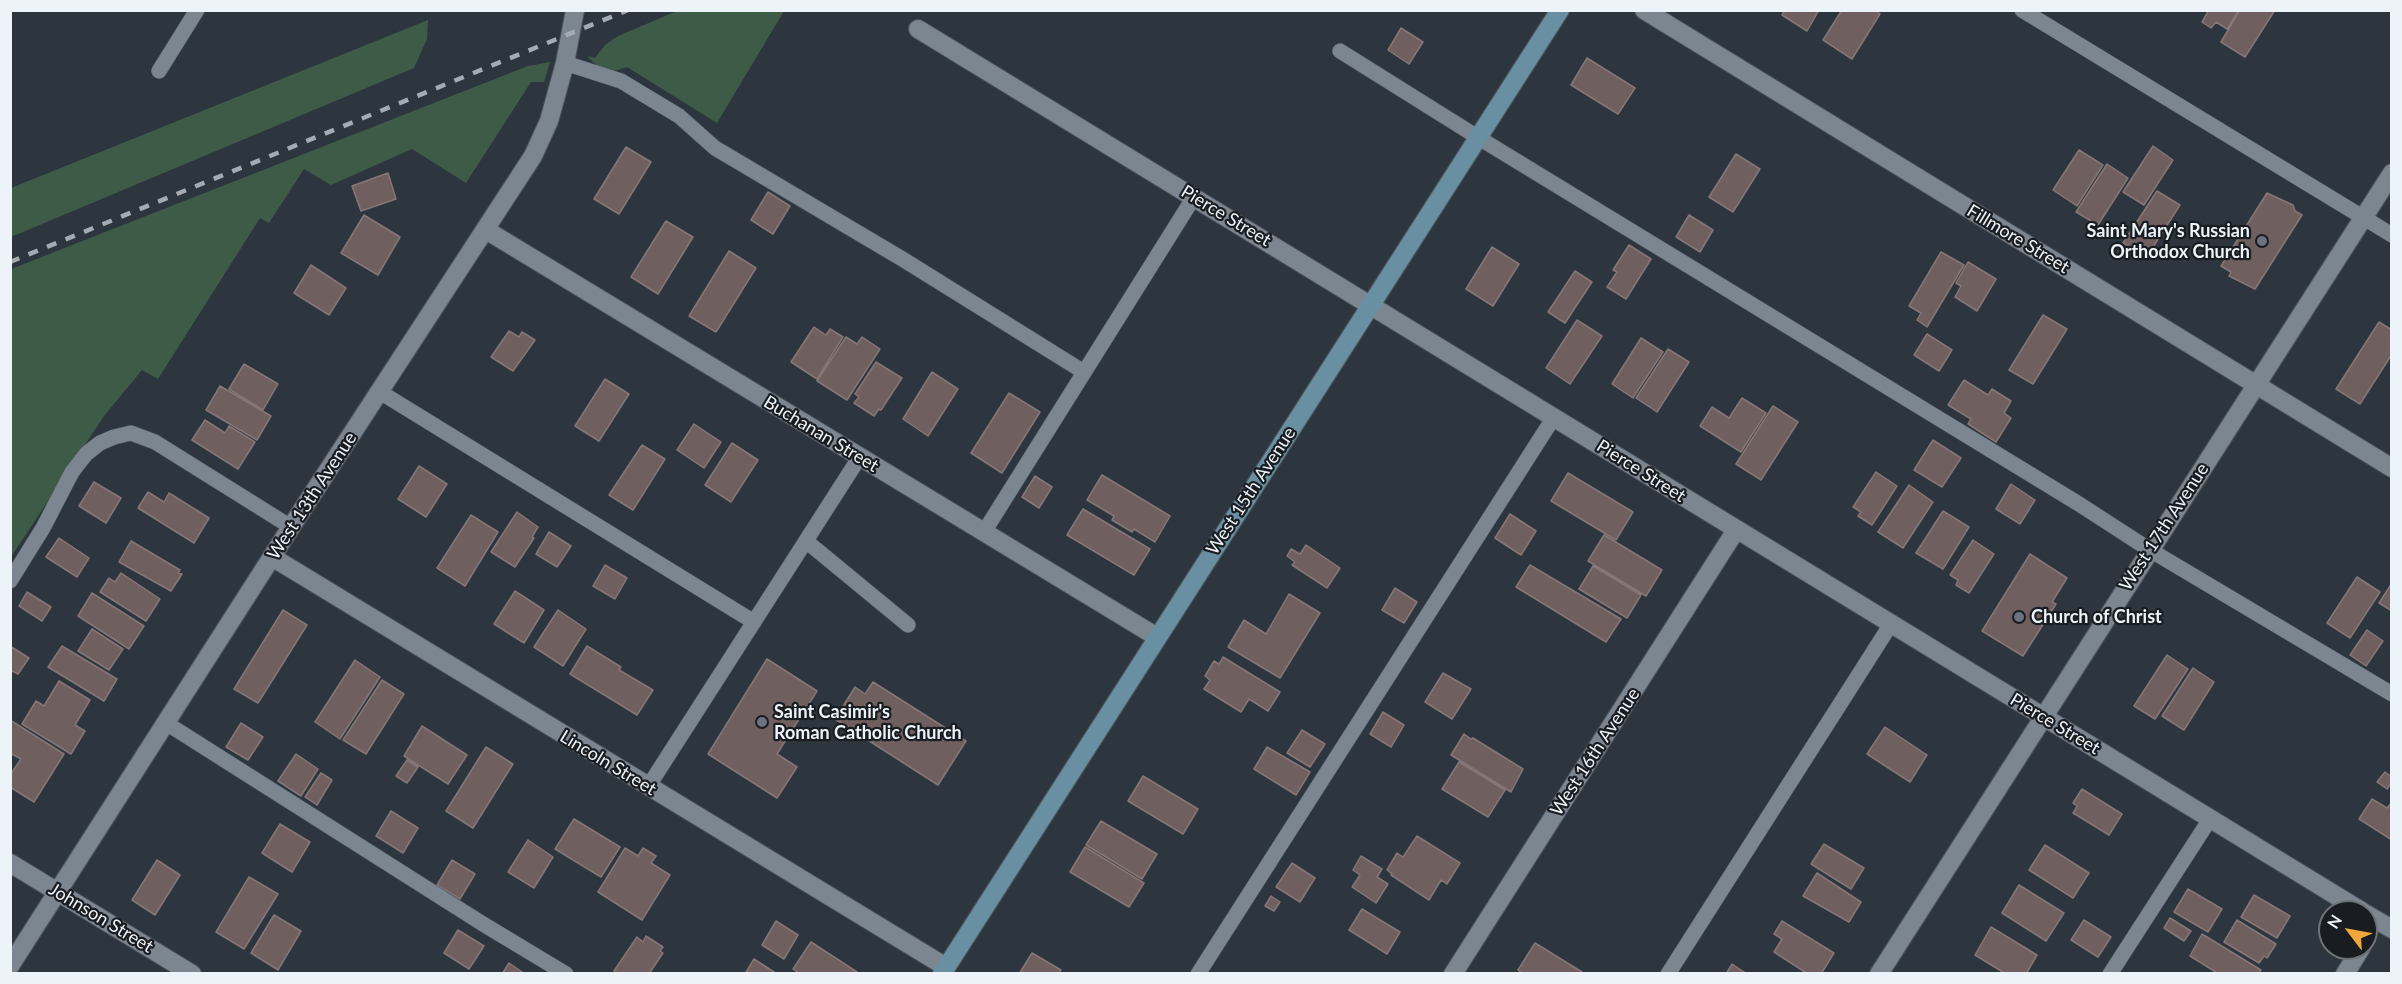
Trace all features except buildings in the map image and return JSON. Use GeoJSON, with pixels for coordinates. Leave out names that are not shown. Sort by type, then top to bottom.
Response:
{"type":"FeatureCollection","features":[{"type":"Feature","properties":{"kind":"main road","name":"West 15th Avenue"},"geometry":{"type":"LineString","coordinates":[[944,970],[1560,10]]}},
{"type":"Feature","properties":{"kind":"street","name":"West 13th Avenue"},"geometry":{"type":"LineString","coordinates":[[10,966],[291,527],[486,230],[542,138],[565,63],[575,10]]}},
{"type":"Feature","properties":{"kind":"street","name":"Fillmore Street"},"geometry":{"type":"LineString","coordinates":[[1644,10],[2391,468]]}},
{"type":"Feature","properties":{"kind":"street","name":"Pierce Street"},"geometry":{"type":"LineString","coordinates":[[918,29],[2344,900]]}},
{"type":"Feature","properties":{"kind":"street","name":"West 17th Avenue"},"geometry":{"type":"LineString","coordinates":[[1879,974],[2391,172]]}},
{"type":"Feature","properties":{"kind":"street","name":"Buchanan Street"},"geometry":{"type":"LineString","coordinates":[[486,230],[1157,637]]}},
{"type":"Feature","properties":{"kind":"street","name":"West 16th Avenue"},"geometry":{"type":"LineString","coordinates":[[1453,974],[1736,530]]}},
{"type":"Feature","properties":{"kind":"street","name":"Lincoln Street"},"geometry":{"type":"LineString","coordinates":[[272,557],[944,970]]}},
{"type":"Feature","properties":{"kind":"street","name":"Johnson Street"},"geometry":{"type":"LineString","coordinates":[[10,863],[192,974]]}},
{"type":"Feature","properties":{"kind":"street"},"geometry":{"type":"LineString","coordinates":[[2345,974],[2354,960]]}},
{"type":"Feature","properties":{"kind":"lane"},"geometry":{"type":"LineString","coordinates":[[159,71],[197,10]]}},
{"type":"Feature","properties":{"kind":"lane"},"geometry":{"type":"LineString","coordinates":[[2022,10],[2391,235]]}},
{"type":"Feature","properties":{"kind":"lane"},"geometry":{"type":"LineString","coordinates":[[1340,51],[2059,491],[2150,550],[2391,694]]}},
{"type":"Feature","properties":{"kind":"lane"},"geometry":{"type":"LineString","coordinates":[[565,63],[621,81],[679,116],[715,148],[904,260],[1084,372]]}},
{"type":"Feature","properties":{"kind":"lane"},"geometry":{"type":"LineString","coordinates":[[984,532],[1194,197]]}},
{"type":"Feature","properties":{"kind":"lane"},"geometry":{"type":"LineString","coordinates":[[380,392],[754,622]]}},
{"type":"Feature","properties":{"kind":"lane"},"geometry":{"type":"LineString","coordinates":[[1198,974],[1554,417]]}},
{"type":"Feature","properties":{"kind":"lane"},"geometry":{"type":"LineString","coordinates":[[10,581],[27,556],[72,472],[86,454],[114,436],[131,433],[155,442],[291,527]]}},
{"type":"Feature","properties":{"kind":"lane"},"geometry":{"type":"LineString","coordinates":[[648,787],[859,458]]}},
{"type":"Feature","properties":{"kind":"lane"},"geometry":{"type":"LineString","coordinates":[[806,541],[908,625]]}},
{"type":"Feature","properties":{"kind":"lane"},"geometry":{"type":"LineString","coordinates":[[1668,974],[1891,624]]}},
{"type":"Feature","properties":{"kind":"lane"},"geometry":{"type":"LineString","coordinates":[[166,723],[473,918],[566,974]]}},
{"type":"Feature","properties":{"kind":"lane"},"geometry":{"type":"LineString","coordinates":[[2110,974],[2210,819]]}},
{"type":"Feature","properties":{"kind":"green space"},"geometry":{"type":"Polygon","coordinates":[[[677,11],[784,11],[717,123],[627,67],[605,74],[587,56],[595,58],[605,45],[618,36],[677,11]]]}},
{"type":"Feature","properties":{"kind":"green space"},"geometry":{"type":"Polygon","coordinates":[[[428,20],[427,39],[414,68],[11,237],[11,188],[428,20]]]}},
{"type":"Feature","properties":{"kind":"green space"},"geometry":{"type":"Polygon","coordinates":[[[550,62],[544,82],[531,82],[466,183],[412,149],[331,185],[304,169],[269,223],[260,218],[158,379],[142,370],[104,416],[11,557],[11,269],[528,66],[550,62]]]}},
{"type":"Feature","properties":{"kind":"railway"},"geometry":{"type":"LineString","coordinates":[[10,262],[628,10]]}},
{"type":"Feature","properties":{"kind":"place","name":"Saint Mary's Russian Orthodox Church"},"geometry":{"type":"Point","coordinates":[2262,241]}},
{"type":"Feature","properties":{"kind":"place","name":"Church of Christ"},"geometry":{"type":"Point","coordinates":[2019,617]}},
{"type":"Feature","properties":{"kind":"place","name":"Saint Casimir's Roman Catholic Church"},"geometry":{"type":"Point","coordinates":[762,722]}}]}
